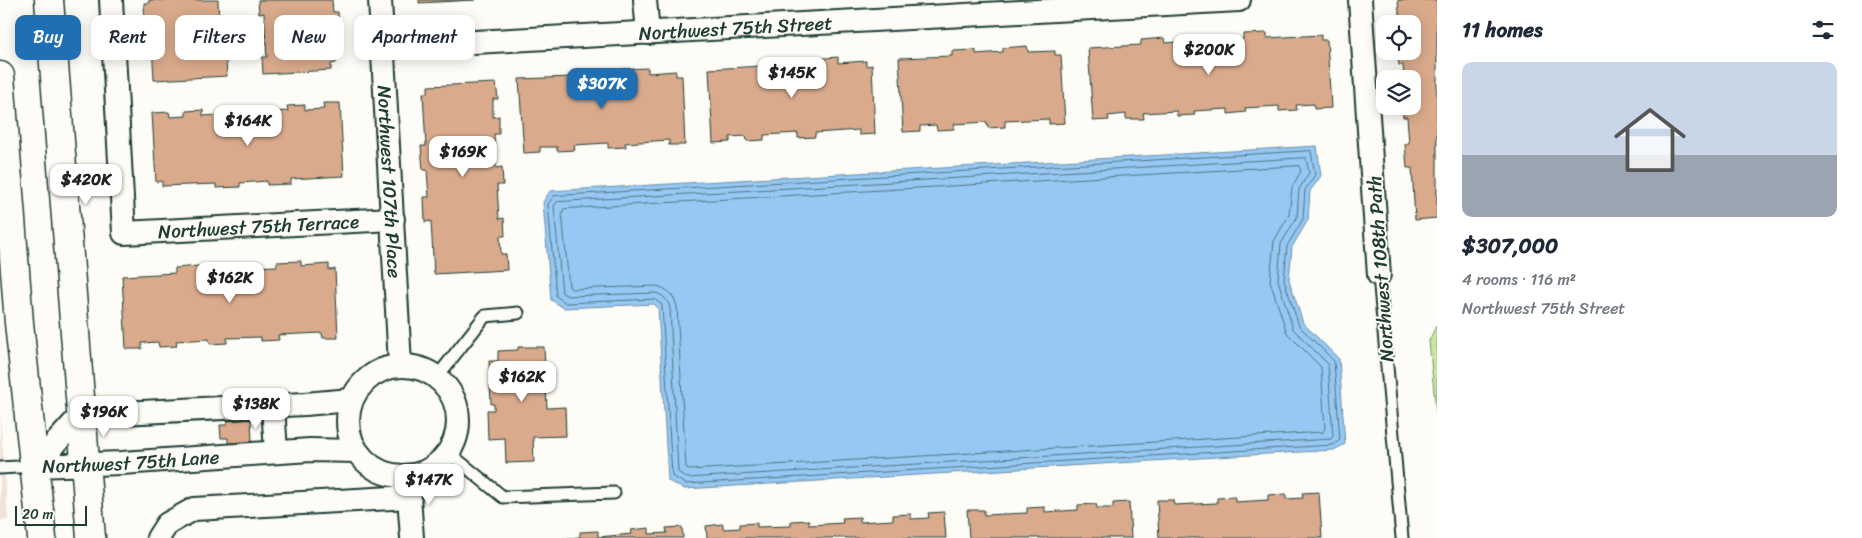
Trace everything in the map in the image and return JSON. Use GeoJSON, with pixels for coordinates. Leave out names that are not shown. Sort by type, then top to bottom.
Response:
{"type":"FeatureCollection","features":[{"type":"Feature","properties":{"kind":"main road"},"geometry":{"type":"LineString","coordinates":[[49,0],[91,538]]}},
{"type":"Feature","properties":{"kind":"main road"},"geometry":{"type":"LineString","coordinates":[[0,88],[19,323],[42,538]]}},
{"type":"Feature","properties":{"kind":"street","name":"Northwest 75th Terrace"},"geometry":{"type":"LineString","coordinates":[[111,0],[124,233],[392,219]]}},
{"type":"Feature","properties":{"kind":"street","name":"Northwest 107th Place"},"geometry":{"type":"LineString","coordinates":[[380,0],[381,15]]}},
{"type":"Feature","properties":{"kind":"street"},"geometry":{"type":"LineString","coordinates":[[645,0],[648,33]]}},
{"type":"Feature","properties":{"kind":"street","name":"Northwest 75th Street"},"geometry":{"type":"LineString","coordinates":[[475,42],[648,33],[1085,4],[1239,0]]}},
{"type":"Feature","properties":{"kind":"street","name":"Northwest 108th Path"},"geometry":{"type":"LineString","coordinates":[[1360,0],[1379,275]]}},
{"type":"Feature","properties":{"kind":"street","name":"Northwest 107th Place"},"geometry":{"type":"LineString","coordinates":[[383,60],[400,365]]}},
{"type":"Feature","properties":{"kind":"street"},"geometry":{"type":"LineString","coordinates":[[162,531],[194,509],[409,487],[449,453],[456,438],[459,421],[456,404],[449,389],[437,377],[426,370],[400,365],[384,368],[359,386],[351,400],[347,415],[347,430],[356,451],[362,459],[375,469],[391,475],[409,487]]}},
{"type":"Feature","properties":{"kind":"street"},"geometry":{"type":"LineString","coordinates":[[81,415],[273,406],[351,400]]}},
{"type":"Feature","properties":{"kind":"street"},"geometry":{"type":"LineString","coordinates":[[273,406],[276,452]]}},
{"type":"Feature","properties":{"kind":"street","name":"Northwest 75th Lane"},"geometry":{"type":"LineString","coordinates":[[34,466],[81,415]]}},
{"type":"Feature","properties":{"kind":"street","name":"Northwest 75th Lane"},"geometry":{"type":"LineString","coordinates":[[34,466],[310,450],[356,451]]}},
{"type":"Feature","properties":{"kind":"street"},"geometry":{"type":"LineString","coordinates":[[409,487],[412,538]]}},
{"type":"Feature","properties":{"kind":"lane","name":"Northwest 108th Path"},"geometry":{"type":"LineString","coordinates":[[1379,275],[1402,538]]}},
{"type":"Feature","properties":{"kind":"lane"},"geometry":{"type":"LineString","coordinates":[[437,377],[485,316],[518,313]]}},
{"type":"Feature","properties":{"kind":"lane"},"geometry":{"type":"LineString","coordinates":[[449,453],[503,497],[614,493]]}},
{"type":"Feature","properties":{"kind":"lane"},"geometry":{"type":"LineString","coordinates":[[0,468],[34,466]]}},
{"type":"Feature","properties":{"kind":"shaded area"},"geometry":{"type":"Polygon","coordinates":[[[0,413],[8,520],[0,520],[0,413]]]}},
{"type":"Feature","properties":{"kind":"green space"},"geometry":{"type":"Polygon","coordinates":[[[1437,324],[1437,423],[1429,341],[1437,324]]]}},
{"type":"Feature","properties":{"kind":"water"},"geometry":{"type":"Polygon","coordinates":[[[1317,146],[1321,176],[1310,191],[1308,220],[1292,247],[1289,280],[1303,323],[1339,359],[1345,444],[1334,450],[685,489],[668,481],[658,308],[654,304],[564,308],[551,300],[543,202],[550,191],[1317,146]]]}},
{"type":"Feature","properties":{"kind":"building"},"geometry":{"type":"Polygon","coordinates":[[[149,0],[218,0],[219,15],[175,15],[175,60],[226,60],[227,76],[154,80],[153,60],[165,60],[165,15],[144,15],[144,3],[149,3],[149,0]]]}},
{"type":"Feature","properties":{"kind":"building"},"geometry":{"type":"Polygon","coordinates":[[[258,0],[332,0],[333,12],[338,12],[338,15],[274,15],[274,60],[336,60],[336,63],[331,64],[331,70],[263,74],[262,60],[264,60],[264,57],[267,57],[264,13],[259,14],[258,0]]]}},
{"type":"Feature","properties":{"kind":"building"},"geometry":{"type":"Polygon","coordinates":[[[419,0],[475,0],[419,3],[419,0]]]}},
{"type":"Feature","properties":{"kind":"building"},"geometry":{"type":"Polygon","coordinates":[[[1398,0],[1437,0],[1437,218],[1415,220],[1412,168],[1407,168],[1405,144],[1409,143],[1407,117],[1403,117],[1403,115],[1421,115],[1421,70],[1403,70],[1403,65],[1399,65],[1398,60],[1421,60],[1421,15],[1399,15],[1398,0]]]}},
{"type":"Feature","properties":{"kind":"building"},"geometry":{"type":"Polygon","coordinates":[[[1267,33],[1267,38],[1321,35],[1321,40],[1327,40],[1331,108],[1314,109],[1314,104],[1296,105],[1297,110],[1279,111],[1279,106],[1245,108],[1246,112],[1228,114],[1228,109],[1194,111],[1195,115],[1177,116],[1177,111],[1143,113],[1144,119],[1126,119],[1126,114],[1108,116],[1109,120],[1093,121],[1088,48],[1141,45],[1141,40],[1164,38],[1165,43],[1192,41],[1192,37],[1216,36],[1216,40],[1243,39],[1243,34],[1267,33]]]}},
{"type":"Feature","properties":{"kind":"building"},"geometry":{"type":"Polygon","coordinates":[[[1027,46],[1028,52],[1055,51],[1055,55],[1061,55],[1065,123],[1049,124],[1049,119],[1005,121],[1005,127],[988,128],[987,122],[954,124],[954,129],[937,130],[936,125],[920,126],[920,131],[903,132],[899,58],[952,56],[952,51],[976,50],[976,54],[1003,52],[1003,48],[1027,46]]]}},
{"type":"Feature","properties":{"kind":"building"},"geometry":{"type":"Polygon","coordinates":[[[838,57],[838,63],[866,61],[866,66],[872,65],[875,134],[859,135],[859,130],[815,133],[815,137],[798,138],[798,133],[764,135],[764,140],[747,141],[746,136],[730,137],[730,142],[713,143],[709,69],[762,66],[762,62],[786,60],[787,64],[813,63],[813,59],[838,57]]]}},
{"type":"Feature","properties":{"kind":"building"},"geometry":{"type":"Polygon","coordinates":[[[648,68],[648,73],[676,71],[676,76],[682,76],[685,145],[669,145],[669,140],[625,143],[626,147],[608,148],[608,143],[574,145],[575,150],[557,151],[557,147],[540,147],[540,152],[524,153],[519,79],[573,77],[572,71],[596,70],[597,75],[624,73],[623,69],[648,68]]]}},
{"type":"Feature","properties":{"kind":"building"},"geometry":{"type":"Polygon","coordinates":[[[496,83],[498,99],[493,99],[493,117],[499,116],[499,134],[494,134],[496,168],[502,167],[503,185],[497,185],[499,219],[504,218],[505,236],[500,236],[501,254],[506,254],[507,270],[434,274],[431,221],[425,222],[424,197],[429,197],[427,170],[423,170],[421,146],[426,146],[423,93],[428,93],[428,86],[496,83]]]}},
{"type":"Feature","properties":{"kind":"building"},"geometry":{"type":"Polygon","coordinates":[[[323,103],[340,103],[344,176],[291,179],[291,184],[267,185],[267,181],[240,183],[240,187],[216,188],[216,184],[162,186],[162,181],[156,182],[152,113],[169,112],[170,117],[186,116],[186,111],[203,110],[203,116],[237,114],[237,109],[254,108],[254,113],[288,111],[287,106],[305,105],[305,110],[324,109],[323,103]]]}},
{"type":"Feature","properties":{"kind":"building"},"geometry":{"type":"Polygon","coordinates":[[[301,261],[301,266],[329,264],[329,270],[335,269],[338,338],[323,338],[322,333],[278,335],[279,340],[261,341],[261,337],[227,338],[227,343],[210,344],[209,339],[176,341],[177,346],[159,347],[158,342],[142,343],[142,349],[126,349],[122,276],[175,273],[175,268],[199,266],[199,270],[226,269],[226,265],[250,263],[250,267],[277,266],[277,262],[301,261]]]}},
{"type":"Feature","properties":{"kind":"building"},"geometry":{"type":"Polygon","coordinates":[[[518,347],[544,347],[547,408],[565,407],[566,436],[533,437],[534,462],[506,463],[505,438],[488,439],[487,410],[494,410],[494,404],[491,404],[489,361],[498,361],[498,351],[518,350],[518,347]]]}},
{"type":"Feature","properties":{"kind":"building"},"geometry":{"type":"Polygon","coordinates":[[[251,419],[252,442],[228,443],[228,438],[221,438],[220,425],[227,425],[227,421],[251,419]]]}},
{"type":"Feature","properties":{"kind":"building"},"geometry":{"type":"Polygon","coordinates":[[[1319,492],[1322,538],[1159,538],[1157,500],[1173,500],[1174,505],[1217,503],[1217,498],[1235,497],[1235,502],[1268,500],[1268,495],[1286,494],[1286,499],[1303,498],[1302,493],[1319,492]]]}},
{"type":"Feature","properties":{"kind":"building"},"geometry":{"type":"Polygon","coordinates":[[[1129,502],[1131,538],[969,538],[967,510],[984,510],[984,515],[1027,513],[1027,508],[1045,507],[1045,512],[1078,510],[1078,505],[1096,504],[1097,508],[1113,508],[1113,503],[1129,502]]]}},
{"type":"Feature","properties":{"kind":"building"},"geometry":{"type":"Polygon","coordinates":[[[944,512],[946,538],[707,538],[706,526],[723,524],[723,529],[740,528],[740,524],[757,523],[757,527],[791,526],[791,521],[809,520],[809,525],[843,523],[842,518],[860,517],[860,522],[893,520],[893,515],[911,514],[911,519],[929,518],[928,513],[944,512]]]}},
{"type":"Feature","properties":{"kind":"building"},"geometry":{"type":"Polygon","coordinates":[[[682,527],[683,538],[567,538],[580,537],[580,532],[598,531],[598,537],[632,534],[631,530],[649,528],[649,534],[667,533],[666,528],[682,527]]]}}]}
